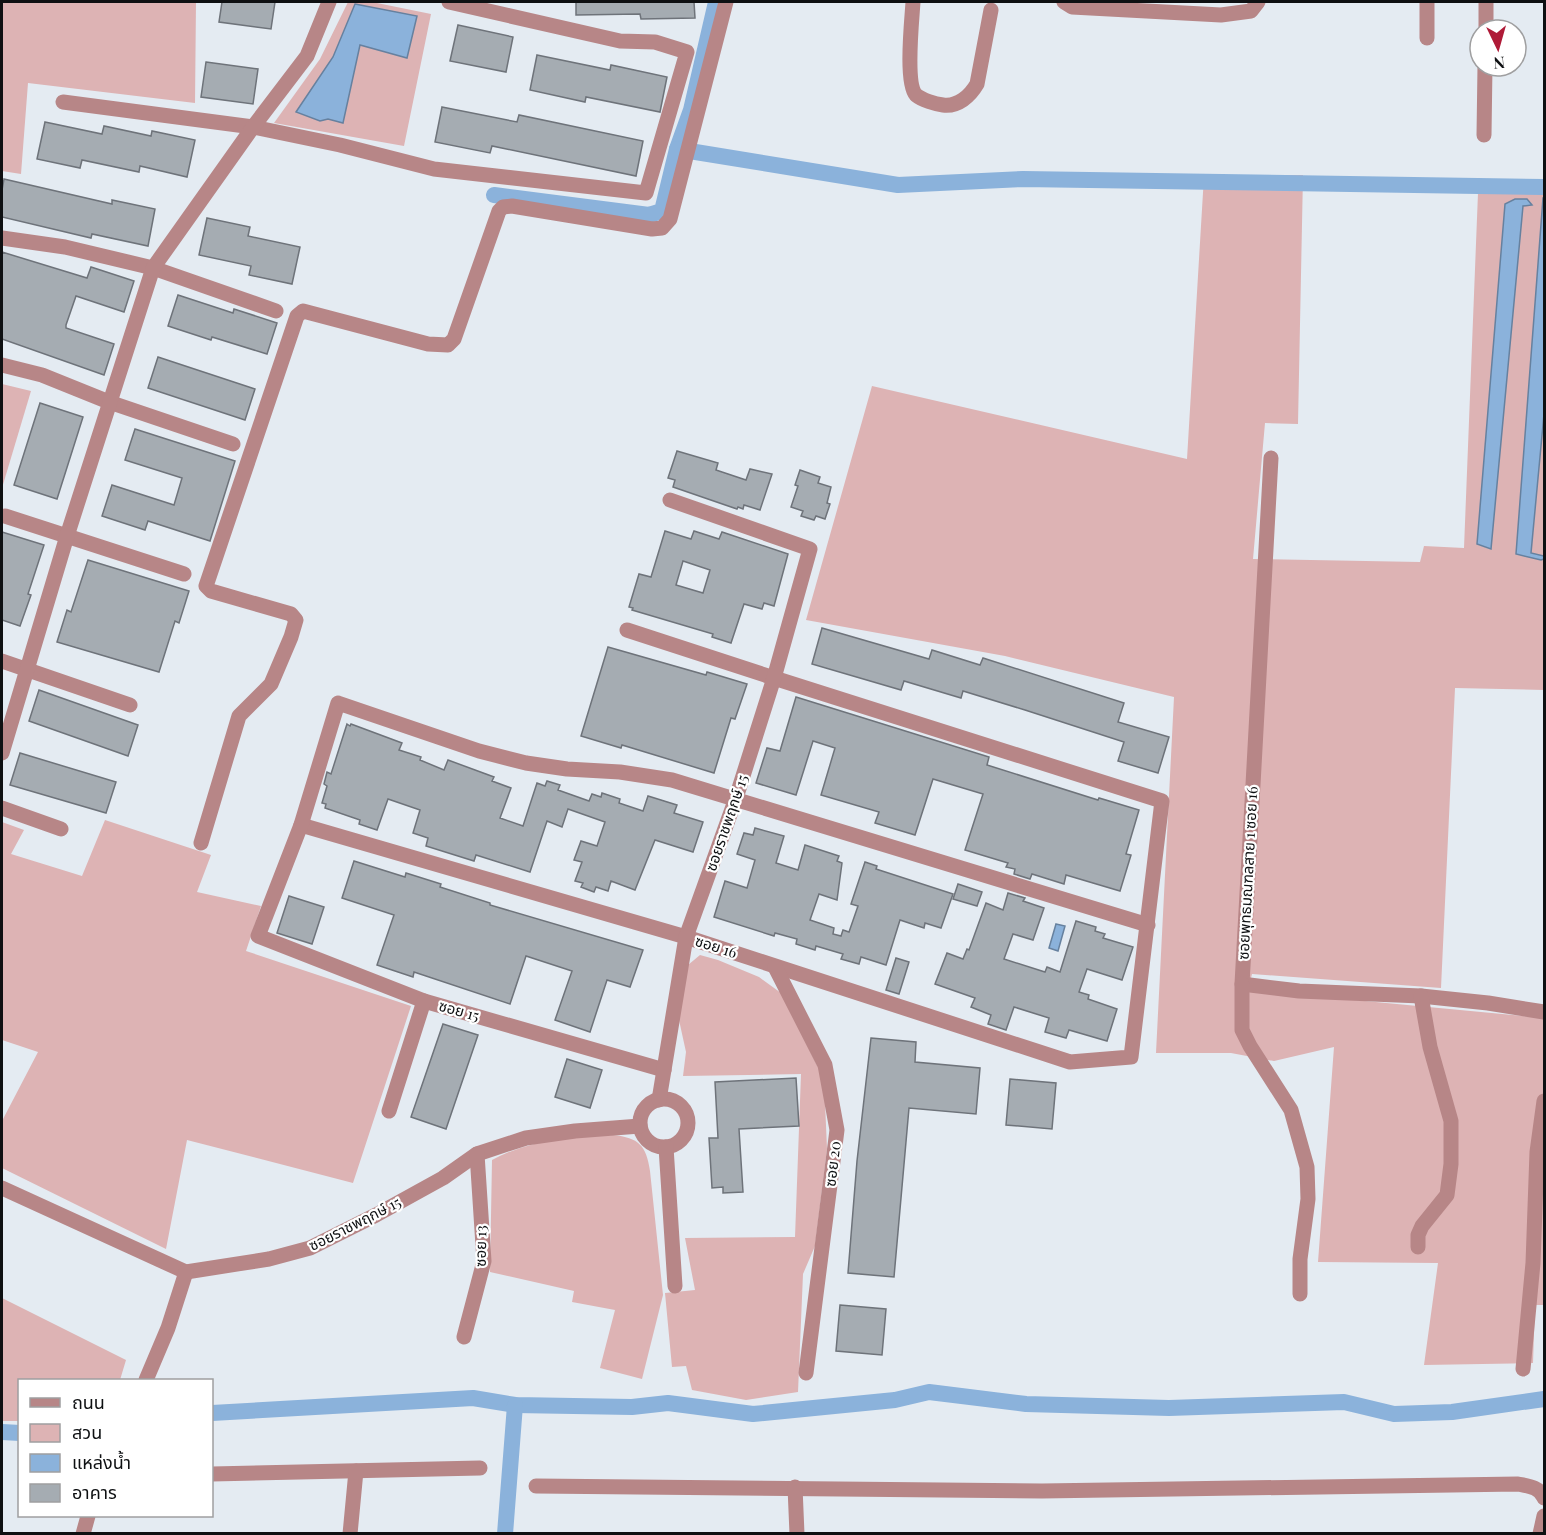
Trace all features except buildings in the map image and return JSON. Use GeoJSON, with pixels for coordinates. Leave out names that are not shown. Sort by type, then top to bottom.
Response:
{"type":"FeatureCollection","features":[{"type":"Feature","properties":{"kind":"street"},"geometry":{"type":"LineString","coordinates":[[2,753],[67,536],[153,268],[253,127],[307,56],[329,2]]}},
{"type":"Feature","properties":{"kind":"street"},"geometry":{"type":"LineString","coordinates":[[63,102],[253,127],[340,144],[434,169],[646,193],[687,52],[655,42],[620,41],[449,2]]}},
{"type":"Feature","properties":{"kind":"street"},"geometry":{"type":"LineString","coordinates":[[201,843],[239,716],[271,684],[296,620],[291,614],[211,591],[206,586],[297,316],[303,311],[428,344],[448,345],[454,339],[499,211],[503,207],[512,206],[652,229],[662,228],[670,219],[726,2]]}},
{"type":"Feature","properties":{"kind":"street"},"geometry":{"type":"LineString","coordinates":[[913,2],[911,84],[916,94],[931,102],[946,105],[962,101],[971,94],[977,84],[991,10]]}},
{"type":"Feature","properties":{"kind":"street"},"geometry":{"type":"LineString","coordinates":[[1064,2],[1072,7],[1221,15],[1251,11],[1258,2]]}},
{"type":"Feature","properties":{"kind":"street"},"geometry":{"type":"LineString","coordinates":[[1426,38],[1427,2]]}},
{"type":"Feature","properties":{"kind":"street"},"geometry":{"type":"LineString","coordinates":[[1486,2],[1486,18]]}},
{"type":"Feature","properties":{"kind":"street"},"geometry":{"type":"LineString","coordinates":[[1484,135],[1485,78]]}},
{"type":"Feature","properties":{"kind":"street"},"geometry":{"type":"LineString","coordinates":[[2,238],[65,247],[153,268],[276,311]]}},
{"type":"Feature","properties":{"kind":"street"},"geometry":{"type":"LineString","coordinates":[[2,365],[42,375],[109,402],[233,444]]}},
{"type":"Feature","properties":{"kind":"street","name":"ซอยพุทธมณฑลสาย 1 ซอย 16"},"geometry":{"type":"LineString","coordinates":[[1270,459],[1242,984],[1242,1030],[1291,1110],[1307,1167],[1308,1199],[1300,1259],[1300,1294]]}},
{"type":"Feature","properties":{"kind":"street","name":"ซอยราชพฤกษ์ 15"},"geometry":{"type":"LineString","coordinates":[[659,1100],[686,937],[736,798],[774,678],[810,549],[670,500]]}},
{"type":"Feature","properties":{"kind":"street"},"geometry":{"type":"LineString","coordinates":[[5,516],[184,574]]}},
{"type":"Feature","properties":{"kind":"street"},"geometry":{"type":"LineString","coordinates":[[301,825],[338,703],[479,751],[526,763],[672,780],[1148,925],[1162,801],[627,630]]}},
{"type":"Feature","properties":{"kind":"street"},"geometry":{"type":"LineString","coordinates":[[2,662],[130,705]]}},
{"type":"Feature","properties":{"kind":"street"},"geometry":{"type":"LineString","coordinates":[[2,808],[61,829]]}},
{"type":"Feature","properties":{"kind":"street","name":"ซอย 16"},"geometry":{"type":"LineString","coordinates":[[301,825],[686,937],[1070,1062],[1131,1057],[1148,925]]}},
{"type":"Feature","properties":{"kind":"street","name":"ซอย 15"},"geometry":{"type":"LineString","coordinates":[[301,825],[258,936],[424,1001],[664,1070]]}},
{"type":"Feature","properties":{"kind":"street","name":"ซอย 20"},"geometry":{"type":"LineString","coordinates":[[775,967],[825,1065],[837,1130],[806,1373]]}},
{"type":"Feature","properties":{"kind":"street"},"geometry":{"type":"LineString","coordinates":[[1242,984],[1299,991],[1421,996],[1545,1012]]}},
{"type":"Feature","properties":{"kind":"street"},"geometry":{"type":"LineString","coordinates":[[1418,1247],[1418,1235],[1422,1226],[1447,1195],[1451,1142],[1451,1120],[1432,1057],[1421,996]]}},
{"type":"Feature","properties":{"kind":"street"},"geometry":{"type":"LineString","coordinates":[[389,1111],[424,1001]]}},
{"type":"Feature","properties":{"kind":"street"},"geometry":{"type":"LineString","coordinates":[[667,1099],[681,1106],[688,1120],[685,1135],[673,1145],[666,1147],[658,1146],[646,1139],[640,1126],[643,1112],[653,1102],[659,1100],[667,1099]]}},
{"type":"Feature","properties":{"kind":"street"},"geometry":{"type":"LineString","coordinates":[[1523,1369],[1533,1263],[1537,1152],[1545,1101]]}},
{"type":"Feature","properties":{"kind":"street","name":"ซอยราชพฤกษ์ 15"},"geometry":{"type":"LineString","coordinates":[[186,1272],[269,1259],[310,1248],[443,1178],[477,1154],[526,1138],[575,1131],[640,1126]]}},
{"type":"Feature","properties":{"kind":"street"},"geometry":{"type":"LineString","coordinates":[[666,1147],[675,1286]]}},
{"type":"Feature","properties":{"kind":"street","name":"ซอย 13"},"geometry":{"type":"LineString","coordinates":[[464,1336],[484,1261],[477,1154]]}},
{"type":"Feature","properties":{"kind":"street"},"geometry":{"type":"LineString","coordinates":[[2,1188],[186,1272],[168,1328],[146,1379]]}},
{"type":"Feature","properties":{"kind":"street"},"geometry":{"type":"LineString","coordinates":[[213,1474],[480,1468]]}},
{"type":"Feature","properties":{"kind":"street"},"geometry":{"type":"LineString","coordinates":[[350,1533],[356,1471]]}},
{"type":"Feature","properties":{"kind":"street"},"geometry":{"type":"LineString","coordinates":[[536,1486],[1042,1491],[1518,1484],[1540,1491],[1545,1498]]}},
{"type":"Feature","properties":{"kind":"street"},"geometry":{"type":"LineString","coordinates":[[795,1487],[797,1533]]}},
{"type":"Feature","properties":{"kind":"street"},"geometry":{"type":"LineString","coordinates":[[1540,1533],[1545,1516]]}},
{"type":"Feature","properties":{"kind":"street"},"geometry":{"type":"LineString","coordinates":[[83,1533],[87,1517]]}},
{"type":"Feature","properties":{"kind":"green space"},"geometry":{"type":"Polygon","coordinates":[[[2,2],[196,2],[195,103],[28,83],[21,174],[2,171],[2,2]]]}},
{"type":"Feature","properties":{"kind":"green space"},"geometry":{"type":"Polygon","coordinates":[[[348,2],[372,2],[431,14],[404,146],[274,123],[320,59],[348,2]]]}},
{"type":"Feature","properties":{"kind":"green space"},"geometry":{"type":"Polygon","coordinates":[[[1303,175],[1298,424],[1265,423],[1253,559],[1420,562],[1424,546],[1464,548],[1478,193],[1544,194],[1516,554],[1544,559],[1544,690],[1455,688],[1441,988],[1252,974],[1248,990],[1544,1018],[1544,1305],[1535,1305],[1533,1363],[1424,1365],[1438,1263],[1318,1262],[1334,1047],[1274,1061],[1231,1053],[1156,1053],[1174,697],[1005,656],[806,620],[872,386],[1187,459],[1204,176],[1303,175]],[[1505,204],[1477,544],[1490,549],[1523,206],[1531,205],[1505,204]]]}},
{"type":"Feature","properties":{"kind":"green space"},"geometry":{"type":"Polygon","coordinates":[[[2,384],[31,391],[2,488],[2,384]]]}},
{"type":"Feature","properties":{"kind":"green space"},"geometry":{"type":"Polygon","coordinates":[[[1544,414],[1544,556],[1531,553],[1544,414]]]}},
{"type":"Feature","properties":{"kind":"green space"},"geometry":{"type":"Polygon","coordinates":[[[105,820],[211,855],[197,892],[261,906],[246,951],[411,1006],[353,1183],[187,1140],[166,1249],[2,1168],[2,1121],[38,1052],[2,1040],[2,822],[24,830],[11,854],[82,876],[105,820]]]}},
{"type":"Feature","properties":{"kind":"green space"},"geometry":{"type":"Polygon","coordinates":[[[700,955],[759,977],[781,993],[824,1079],[827,1149],[815,1246],[803,1274],[798,1392],[746,1400],[692,1390],[686,1366],[672,1367],[665,1293],[695,1290],[685,1238],[795,1237],[801,1074],[683,1076],[686,1052],[679,1020],[688,965],[700,955]]]}},
{"type":"Feature","properties":{"kind":"green space"},"geometry":{"type":"Polygon","coordinates":[[[613,1135],[629,1138],[640,1144],[646,1155],[650,1171],[663,1295],[642,1379],[600,1368],[615,1310],[572,1302],[574,1291],[490,1272],[492,1160],[535,1144],[613,1135]]]}},
{"type":"Feature","properties":{"kind":"green space"},"geometry":{"type":"Polygon","coordinates":[[[2,1298],[126,1360],[120,1379],[18,1379],[18,1421],[2,1421],[2,1298]]]}},
{"type":"Feature","properties":{"kind":"water"},"geometry":{"type":"Polygon","coordinates":[[[355,4],[417,16],[407,58],[360,45],[343,123],[328,119],[320,121],[296,112],[333,57],[355,4]]]}},
{"type":"Feature","properties":{"kind":"water"},"geometry":{"type":"Polygon","coordinates":[[[1543,198],[1544,414],[1531,553],[1544,556],[1541,560],[1516,554],[1543,198]]]}},
{"type":"Feature","properties":{"kind":"water"},"geometry":{"type":"Polygon","coordinates":[[[1515,199],[1527,199],[1532,205],[1523,206],[1491,549],[1477,544],[1505,204],[1515,199]]]}},
{"type":"Feature","properties":{"kind":"water"},"geometry":{"type":"Polygon","coordinates":[[[1056,924],[1065,926],[1058,951],[1049,948],[1056,924]]]}},
{"type":"Feature","properties":{"kind":"waterway"},"geometry":{"type":"LineString","coordinates":[[677,149],[691,110],[716,2]]}},
{"type":"Feature","properties":{"kind":"waterway"},"geometry":{"type":"LineString","coordinates":[[494,195],[649,215],[662,211],[677,149],[898,185],[1023,179],[1544,187]]}},
{"type":"Feature","properties":{"kind":"waterway"},"geometry":{"type":"LineString","coordinates":[[213,1413],[473,1398],[515,1405],[632,1407],[668,1403],[753,1414],[895,1400],[929,1392],[1026,1404],[1169,1408],[1344,1402],[1394,1414],[1452,1412],[1544,1399]]}},
{"type":"Feature","properties":{"kind":"waterway"},"geometry":{"type":"LineString","coordinates":[[505,1534],[515,1405]]}},
{"type":"Feature","properties":{"kind":"waterway"},"geometry":{"type":"LineString","coordinates":[[2,1432],[18,1433]]}}]}
